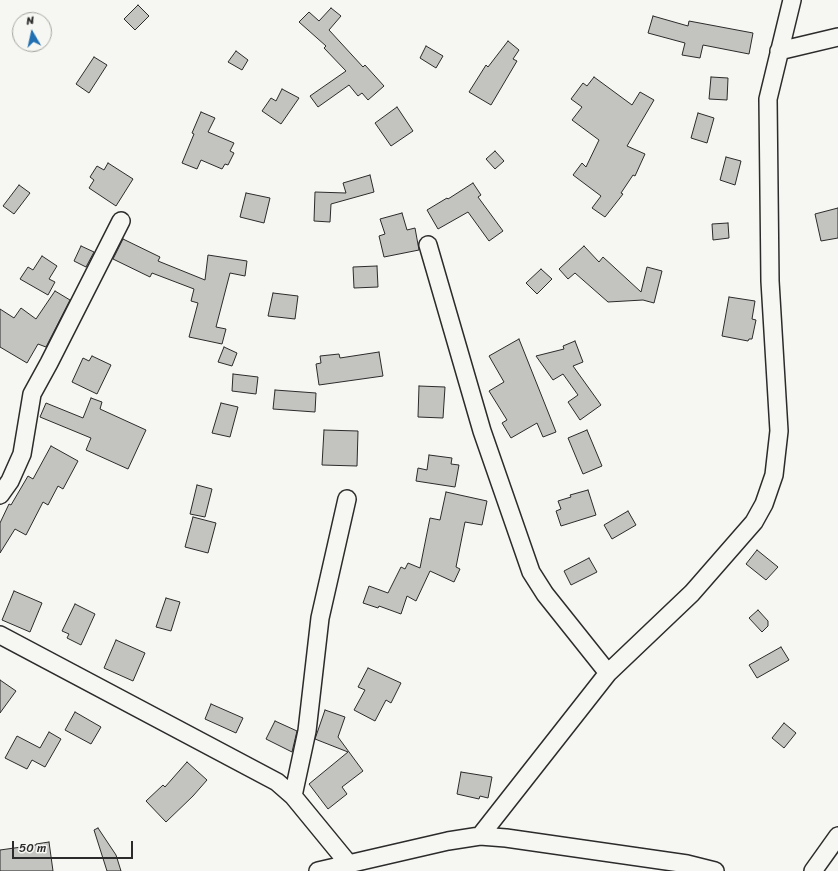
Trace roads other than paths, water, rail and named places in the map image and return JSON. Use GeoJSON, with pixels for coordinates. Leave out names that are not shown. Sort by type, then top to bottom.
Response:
{"type":"FeatureCollection","features":[{"type":"Feature","properties":{"kind":"street"},"geometry":{"type":"LineString","coordinates":[[480,836],[608,673],[692,593],[754,522],[764,504],[774,475],[780,431],[770,281],[768,98],[792,0]]}},
{"type":"Feature","properties":{"kind":"street"},"geometry":{"type":"LineString","coordinates":[[780,51],[838,37]]}},
{"type":"Feature","properties":{"kind":"street"},"geometry":{"type":"LineString","coordinates":[[0,495],[10,481],[22,454],[32,394],[121,220]]}},
{"type":"Feature","properties":{"kind":"street"},"geometry":{"type":"LineString","coordinates":[[428,244],[482,431],[531,572],[545,594],[608,673]]}},
{"type":"Feature","properties":{"kind":"street"},"geometry":{"type":"LineString","coordinates":[[292,796],[307,731],[320,618],[347,499]]}},
{"type":"Feature","properties":{"kind":"street"},"geometry":{"type":"LineString","coordinates":[[0,635],[277,782],[292,796],[345,867]]}},
{"type":"Feature","properties":{"kind":"street"},"geometry":{"type":"LineString","coordinates":[[318,871],[345,867],[448,841],[480,836],[506,838],[687,864],[715,871]]}},
{"type":"Feature","properties":{"kind":"street"},"geometry":{"type":"LineString","coordinates":[[813,871],[838,836]]}}]}
